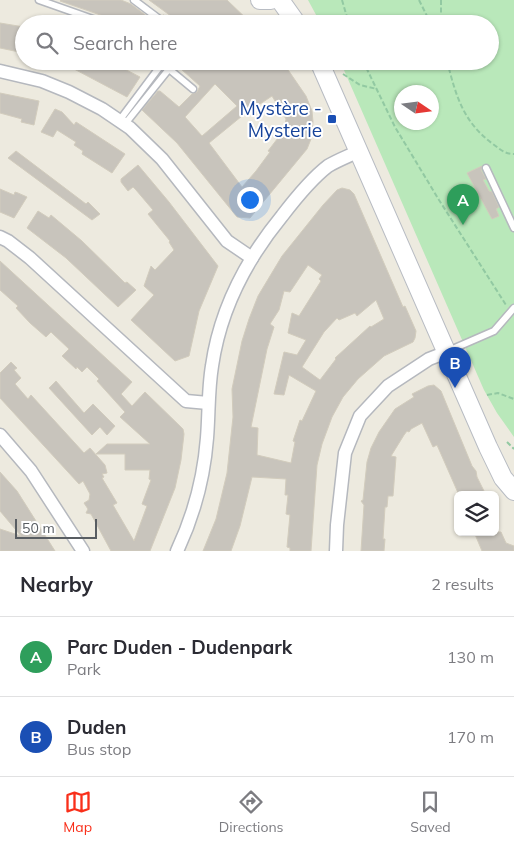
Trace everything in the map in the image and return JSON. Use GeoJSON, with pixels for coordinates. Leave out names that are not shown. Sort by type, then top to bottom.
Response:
{"type":"FeatureCollection","features":[{"type":"Feature","properties":{"kind":"street"},"geometry":{"type":"LineString","coordinates":[[260,0],[270,0]]}},
{"type":"Feature","properties":{"kind":"street"},"geometry":{"type":"LineString","coordinates":[[280,0],[291,15]]}},
{"type":"Feature","properties":{"kind":"street"},"geometry":{"type":"LineString","coordinates":[[323,70],[503,478],[514,491]]}},
{"type":"Feature","properties":{"kind":"street"},"geometry":{"type":"LineString","coordinates":[[0,71],[42,81],[70,92],[102,109],[122,123],[162,160],[227,241],[252,258]]}},
{"type":"Feature","properties":{"kind":"street"},"geometry":{"type":"LineString","coordinates":[[177,551],[191,517],[203,471],[208,403],[215,347],[226,310],[236,286],[252,258],[276,223],[313,181],[327,167],[359,151]]}},
{"type":"Feature","properties":{"kind":"street"},"geometry":{"type":"LineString","coordinates":[[0,237],[30,258],[186,401],[208,403]]}},
{"type":"Feature","properties":{"kind":"street"},"geometry":{"type":"LineString","coordinates":[[336,551],[345,453],[360,416],[388,386],[429,359],[447,352]]}},
{"type":"Feature","properties":{"kind":"street"},"geometry":{"type":"LineString","coordinates":[[0,435],[31,471],[83,551]]}},
{"type":"Feature","properties":{"kind":"lane"},"geometry":{"type":"LineString","coordinates":[[40,0],[82,15]]}},
{"type":"Feature","properties":{"kind":"lane"},"geometry":{"type":"LineString","coordinates":[[134,0],[154,15]]}},
{"type":"Feature","properties":{"kind":"lane"},"geometry":{"type":"LineString","coordinates":[[122,123],[158,70]]}},
{"type":"Feature","properties":{"kind":"lane"},"geometry":{"type":"LineString","coordinates":[[122,123],[168,70]]}},
{"type":"Feature","properties":{"kind":"lane"},"geometry":{"type":"LineString","coordinates":[[170,70],[193,89]]}},
{"type":"Feature","properties":{"kind":"lane"},"geometry":{"type":"LineString","coordinates":[[486,168],[514,228]]}},
{"type":"Feature","properties":{"kind":"lane"},"geometry":{"type":"LineString","coordinates":[[447,352],[494,331],[512,310]]}},
{"type":"Feature","properties":{"kind":"path"},"geometry":{"type":"LineString","coordinates":[[342,0],[346,15]]}},
{"type":"Feature","properties":{"kind":"path"},"geometry":{"type":"LineString","coordinates":[[419,0],[426,15]]}},
{"type":"Feature","properties":{"kind":"path"},"geometry":{"type":"LineString","coordinates":[[441,0],[441,15]]}},
{"type":"Feature","properties":{"kind":"path"},"geometry":{"type":"LineString","coordinates":[[368,70],[400,135],[439,200],[512,310]]}},
{"type":"Feature","properties":{"kind":"path"},"geometry":{"type":"LineString","coordinates":[[450,70],[456,96],[470,123],[489,141],[507,154],[514,154]]}},
{"type":"Feature","properties":{"kind":"path"},"geometry":{"type":"LineString","coordinates":[[343,74],[360,85],[377,89]]}},
{"type":"Feature","properties":{"kind":"path"},"geometry":{"type":"LineString","coordinates":[[487,395],[498,393],[514,399]]}},
{"type":"Feature","properties":{"kind":"path"},"geometry":{"type":"LineString","coordinates":[[508,442],[514,449]]}},
{"type":"Feature","properties":{"kind":"green space"},"geometry":{"type":"Polygon","coordinates":[[[308,0],[514,0],[514,437],[484,390],[344,70],[499,70],[499,15],[316,15],[308,0]]]}},
{"type":"Feature","properties":{"kind":"building"},"geometry":{"type":"Polygon","coordinates":[[[121,0],[131,4],[145,15],[101,15],[60,1],[121,0]]]}},
{"type":"Feature","properties":{"kind":"building"},"geometry":{"type":"Polygon","coordinates":[[[149,0],[227,0],[243,15],[170,15],[149,0]]]}},
{"type":"Feature","properties":{"kind":"building"},"geometry":{"type":"Polygon","coordinates":[[[0,23],[15,26],[15,51],[0,48],[0,23]]]}},
{"type":"Feature","properties":{"kind":"building"},"geometry":{"type":"Polygon","coordinates":[[[76,70],[127,70],[140,77],[127,97],[76,70]]]}},
{"type":"Feature","properties":{"kind":"building"},"geometry":{"type":"Polygon","coordinates":[[[182,70],[288,70],[306,96],[312,111],[313,122],[311,139],[307,149],[250,218],[237,217],[177,143],[142,110],[158,91],[179,107],[192,94],[197,92],[200,86],[182,70]],[[215,84],[185,117],[202,136],[237,106],[215,84]],[[272,96],[242,116],[209,143],[242,187],[270,152],[268,151],[284,130],[286,119],[272,96]]]}},
{"type":"Feature","properties":{"kind":"building"},"geometry":{"type":"Polygon","coordinates":[[[0,93],[39,101],[34,125],[21,122],[22,119],[0,113],[0,93]]]}},
{"type":"Feature","properties":{"kind":"building"},"geometry":{"type":"Polygon","coordinates":[[[55,109],[62,112],[74,125],[76,122],[125,154],[112,173],[82,154],[83,151],[74,145],[76,142],[57,130],[53,137],[41,132],[55,109]]]}},
{"type":"Feature","properties":{"kind":"building"},"geometry":{"type":"Polygon","coordinates":[[[16,151],[86,204],[88,202],[100,214],[92,220],[8,158],[16,151]]]}},
{"type":"Feature","properties":{"kind":"building"},"geometry":{"type":"Polygon","coordinates":[[[138,165],[218,266],[199,311],[189,356],[175,361],[131,320],[154,295],[144,286],[151,266],[155,270],[174,250],[170,241],[148,214],[153,210],[133,187],[128,191],[121,182],[121,179],[138,165]]]}},
{"type":"Feature","properties":{"kind":"building"},"geometry":{"type":"Polygon","coordinates":[[[482,166],[481,170],[486,179],[483,180],[489,191],[492,192],[499,207],[496,209],[499,216],[492,219],[467,173],[482,166]]]}},
{"type":"Feature","properties":{"kind":"building"},"geometry":{"type":"Polygon","coordinates":[[[342,188],[350,190],[354,194],[403,307],[405,306],[416,331],[415,338],[413,342],[384,356],[358,379],[343,397],[332,417],[317,465],[311,551],[290,551],[290,548],[287,547],[290,515],[286,514],[288,495],[285,495],[286,479],[252,477],[240,526],[231,551],[203,551],[216,519],[227,473],[233,417],[232,389],[242,341],[249,319],[258,296],[282,256],[337,190],[342,188]],[[308,265],[290,292],[284,291],[279,310],[270,324],[274,327],[267,349],[251,427],[258,428],[257,455],[291,463],[295,442],[293,441],[300,420],[302,421],[316,391],[289,375],[284,395],[274,394],[284,352],[297,355],[306,340],[288,333],[292,313],[299,316],[321,281],[319,279],[322,275],[308,265]],[[376,300],[357,316],[355,313],[339,320],[337,318],[324,332],[302,367],[320,380],[335,358],[370,326],[384,319],[376,300]]]}},
{"type":"Feature","properties":{"kind":"building"},"geometry":{"type":"Polygon","coordinates":[[[0,189],[14,195],[15,192],[27,197],[14,218],[0,212],[0,189]]]}},
{"type":"Feature","properties":{"kind":"building"},"geometry":{"type":"Polygon","coordinates":[[[38,211],[49,218],[51,215],[82,241],[125,283],[127,282],[136,290],[118,307],[66,258],[27,228],[38,211]]]}},
{"type":"Feature","properties":{"kind":"building"},"geometry":{"type":"Polygon","coordinates":[[[0,261],[132,382],[121,394],[132,406],[145,392],[183,429],[181,460],[175,488],[150,551],[111,551],[91,514],[86,513],[88,509],[84,503],[89,500],[90,494],[83,481],[79,484],[0,398],[0,373],[11,362],[17,368],[14,370],[21,378],[15,384],[28,399],[31,395],[84,453],[90,448],[105,465],[107,473],[102,474],[104,477],[102,478],[117,503],[113,505],[134,541],[147,506],[142,504],[151,480],[149,479],[150,470],[125,470],[125,454],[96,454],[107,444],[150,444],[120,417],[125,412],[97,381],[99,379],[87,367],[82,372],[77,367],[76,369],[62,356],[69,349],[51,332],[46,337],[16,308],[18,306],[0,290],[0,261]]]}},
{"type":"Feature","properties":{"kind":"building"},"geometry":{"type":"Polygon","coordinates":[[[56,381],[84,413],[93,404],[115,426],[107,435],[100,427],[92,435],[49,388],[56,381]]]}},
{"type":"Feature","properties":{"kind":"building"},"geometry":{"type":"Polygon","coordinates":[[[434,385],[441,391],[484,491],[457,491],[437,445],[433,447],[422,423],[409,432],[407,431],[391,456],[396,457],[393,496],[388,496],[387,507],[385,507],[384,551],[361,551],[364,505],[361,501],[363,500],[367,462],[371,448],[379,432],[395,409],[414,397],[412,394],[434,385]]]}},
{"type":"Feature","properties":{"kind":"building"},"geometry":{"type":"Polygon","coordinates":[[[0,472],[17,491],[55,551],[0,551],[0,529],[21,536],[0,511],[0,472]]]}},
{"type":"Feature","properties":{"kind":"building"},"geometry":{"type":"Polygon","coordinates":[[[499,532],[501,532],[506,543],[514,546],[514,551],[482,551],[476,536],[499,536],[499,532]]]}},
{"type":"Feature","properties":{"kind":"place","name":"Mystère - Mysterie"},"geometry":{"type":"Point","coordinates":[332,119]}},
{"type":"Feature","properties":{"kind":"place","name":"Parc Duden - Dudenpark"},"geometry":{"type":"Point","coordinates":[463,225]}},
{"type":"Feature","properties":{"kind":"place","name":"Duden"},"geometry":{"type":"Point","coordinates":[455,388]}}]}
